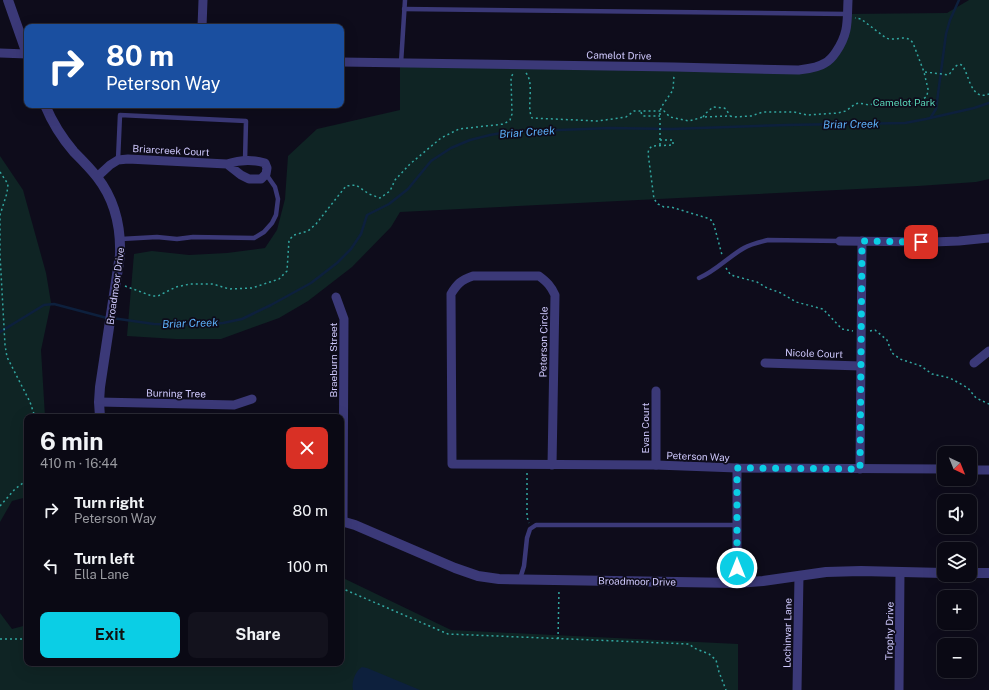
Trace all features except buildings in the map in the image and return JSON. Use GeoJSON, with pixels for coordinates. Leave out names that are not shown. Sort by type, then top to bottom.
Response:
{"type":"FeatureCollection","features":[{"type":"Feature","properties":{"kind":"street"},"geometry":{"type":"LineString","coordinates":[[8,0],[24,45]]}},
{"type":"Feature","properties":{"kind":"street"},"geometry":{"type":"LineString","coordinates":[[202,24],[203,0]]}},
{"type":"Feature","properties":{"kind":"street","name":"Camelot Drive"},"geometry":{"type":"LineString","coordinates":[[344,62],[798,70],[825,63],[834,55],[842,44],[846,34],[848,0]]}},
{"type":"Feature","properties":{"kind":"street"},"geometry":{"type":"LineString","coordinates":[[0,53],[24,54]]}},
{"type":"Feature","properties":{"kind":"street","name":"Broadmoor Drive"},"geometry":{"type":"LineString","coordinates":[[46,108],[64,139],[97,177],[108,193],[119,223],[121,239],[120,254],[100,387],[100,414]]}},
{"type":"Feature","properties":{"kind":"street","name":"Briarcreek Court"},"geometry":{"type":"LineString","coordinates":[[118,160],[128,159],[227,164],[236,161],[258,161],[265,162],[267,168],[266,174]]}},
{"type":"Feature","properties":{"kind":"street"},"geometry":{"type":"LineString","coordinates":[[97,177],[118,160]]}},
{"type":"Feature","properties":{"kind":"street"},"geometry":{"type":"LineString","coordinates":[[227,164],[240,175],[249,179],[261,179],[266,174]]}},
{"type":"Feature","properties":{"kind":"street"},"geometry":{"type":"LineString","coordinates":[[840,241],[933,242],[989,238]]}},
{"type":"Feature","properties":{"kind":"street"},"geometry":{"type":"LineString","coordinates":[[860,469],[862,241]]}},
{"type":"Feature","properties":{"kind":"street","name":"Peterson Circle"},"geometry":{"type":"LineString","coordinates":[[452,464],[450,294],[464,279],[473,276],[539,276],[548,282],[555,295],[552,465]]}},
{"type":"Feature","properties":{"kind":"street","name":"Braeburn Street"},"geometry":{"type":"LineString","coordinates":[[336,297],[344,319],[343,414]]}},
{"type":"Feature","properties":{"kind":"street"},"geometry":{"type":"LineString","coordinates":[[974,363],[989,351]]}},
{"type":"Feature","properties":{"kind":"street","name":"Nicole Court"},"geometry":{"type":"LineString","coordinates":[[765,363],[862,366]]}},
{"type":"Feature","properties":{"kind":"street","name":"Evan Court"},"geometry":{"type":"LineString","coordinates":[[656,390],[656,465]]}},
{"type":"Feature","properties":{"kind":"street","name":"Burning Tree"},"geometry":{"type":"LineString","coordinates":[[99,402],[234,405],[252,399]]}},
{"type":"Feature","properties":{"kind":"street","name":"Peterson Way"},"geometry":{"type":"LineString","coordinates":[[452,464],[937,469]]}},
{"type":"Feature","properties":{"kind":"street"},"geometry":{"type":"LineString","coordinates":[[737,468],[737,582]]}},
{"type":"Feature","properties":{"kind":"street"},"geometry":{"type":"LineString","coordinates":[[977,470],[989,470]]}},
{"type":"Feature","properties":{"kind":"street","name":"Broadmoor Drive"},"geometry":{"type":"LineString","coordinates":[[344,522],[455,568],[490,578],[737,582],[763,581],[826,572],[937,573]]}},
{"type":"Feature","properties":{"kind":"street","name":"Trophy Drive"},"geometry":{"type":"LineString","coordinates":[[899,690],[900,572]]}},
{"type":"Feature","properties":{"kind":"street"},"geometry":{"type":"LineString","coordinates":[[977,573],[989,573]]}},
{"type":"Feature","properties":{"kind":"street","name":"Lochinvar Lane"},"geometry":{"type":"LineString","coordinates":[[797,690],[799,576]]}},
{"type":"Feature","properties":{"kind":"lane"},"geometry":{"type":"LineString","coordinates":[[401,63],[404,0]]}},
{"type":"Feature","properties":{"kind":"lane"},"geometry":{"type":"LineString","coordinates":[[404,10],[847,16]]}},
{"type":"Feature","properties":{"kind":"lane"},"geometry":{"type":"LineString","coordinates":[[118,160],[120,115],[246,121],[246,161]]}},
{"type":"Feature","properties":{"kind":"lane"},"geometry":{"type":"LineString","coordinates":[[121,239],[157,237],[178,239],[193,237],[254,238],[264,232],[272,223],[276,215],[278,199],[275,186],[266,174]]}},
{"type":"Feature","properties":{"kind":"lane"},"geometry":{"type":"LineString","coordinates":[[699,278],[708,274],[744,248],[768,240],[840,241]]}},
{"type":"Feature","properties":{"kind":"lane"},"geometry":{"type":"LineString","coordinates":[[520,579],[524,566],[527,538],[530,529],[536,525],[737,525]]}},
{"type":"Feature","properties":{"kind":"path"},"geometry":{"type":"LineString","coordinates":[[521,72],[526,72],[528,75],[530,115],[532,118],[598,121],[626,117],[634,111],[664,110],[670,118],[689,121],[703,116],[751,116],[763,112],[794,112],[807,115],[838,113],[846,111],[855,104],[859,103],[869,105],[883,101],[914,103],[922,100],[926,96],[928,89],[924,72],[910,39],[905,37],[890,39],[886,38],[861,19],[847,16]]}},
{"type":"Feature","properties":{"kind":"path"},"geometry":{"type":"LineString","coordinates":[[924,72],[949,75],[954,67],[960,64],[967,72],[974,91],[978,95],[987,96],[989,94]]}},
{"type":"Feature","properties":{"kind":"path"},"geometry":{"type":"LineString","coordinates":[[660,145],[660,111],[673,90],[674,67]]}},
{"type":"Feature","properties":{"kind":"path"},"geometry":{"type":"LineString","coordinates":[[116,284],[126,286],[152,296],[158,296],[176,287],[190,284],[213,284],[228,289],[252,288],[279,279],[287,271],[288,240],[294,235],[308,231],[316,224],[346,186],[356,185],[369,194],[380,198],[390,191],[395,180],[410,164],[442,138],[459,129],[504,124],[510,120],[512,114],[511,78],[513,74],[517,72]]}},
{"type":"Feature","properties":{"kind":"path"},"geometry":{"type":"LineString","coordinates":[[703,116],[713,107],[726,108],[730,116]]}},
{"type":"Feature","properties":{"kind":"path"},"geometry":{"type":"LineString","coordinates":[[641,111],[643,116],[660,116]]}},
{"type":"Feature","properties":{"kind":"path"},"geometry":{"type":"LineString","coordinates":[[660,140],[673,140],[673,145],[652,146],[649,149],[648,153],[654,199],[658,204],[664,207],[671,207],[711,220],[714,224],[727,270],[734,276],[757,282],[796,302],[823,309],[842,329],[862,333],[875,330],[887,340],[892,352],[900,359],[921,366],[932,374],[950,378],[968,388],[976,398],[989,404]]}},
{"type":"Feature","properties":{"kind":"path"},"geometry":{"type":"LineString","coordinates":[[0,172],[8,184],[7,193],[0,214],[0,255],[5,345],[7,357],[30,402],[34,414]]}},
{"type":"Feature","properties":{"kind":"path"},"geometry":{"type":"LineString","coordinates":[[526,465],[527,517],[530,529]]}},
{"type":"Feature","properties":{"kind":"path"},"geometry":{"type":"LineString","coordinates":[[0,506],[15,488],[24,482]]}},
{"type":"Feature","properties":{"kind":"path"},"geometry":{"type":"LineString","coordinates":[[558,639],[559,580]]}},
{"type":"Feature","properties":{"kind":"path"},"geometry":{"type":"LineString","coordinates":[[344,589],[448,634],[689,644],[694,648],[709,654],[716,660],[726,690]]}},
{"type":"Feature","properties":{"kind":"path"},"geometry":{"type":"LineString","coordinates":[[0,639],[24,639]]}},
{"type":"Feature","properties":{"kind":"green space","name":"Camelot Park"},"geometry":{"type":"Polygon","coordinates":[[[969,0],[989,0],[989,179],[976,182],[918,186],[400,212],[391,227],[352,267],[308,301],[279,318],[221,339],[176,339],[127,336],[134,254],[152,251],[189,255],[227,253],[265,248],[277,230],[285,199],[288,156],[317,129],[400,110],[400,64],[798,70],[834,55],[847,14],[947,13],[969,0]]]}},
{"type":"Feature","properties":{"kind":"green space"},"geometry":{"type":"Polygon","coordinates":[[[0,156],[23,190],[46,273],[51,303],[41,350],[45,414],[24,414],[24,498],[12,501],[0,522],[0,156]]]}},
{"type":"Feature","properties":{"kind":"green space"},"geometry":{"type":"Polygon","coordinates":[[[344,578],[451,630],[738,644],[738,690],[0,690],[0,613],[12,629],[24,626],[24,666],[344,666],[344,578]]]}},
{"type":"Feature","properties":{"kind":"water"},"geometry":{"type":"Polygon","coordinates":[[[362,667],[420,690],[353,690],[354,677],[357,671],[362,667]]]}},
{"type":"Feature","properties":{"kind":"waterway"},"geometry":{"type":"LineString","coordinates":[[931,117],[936,109],[946,34],[950,20],[959,0]]}},
{"type":"Feature","properties":{"kind":"waterway","name":"Briar Creek"},"geometry":{"type":"LineString","coordinates":[[112,318],[154,324],[206,325],[242,319],[271,305],[311,283],[337,263],[351,249],[361,234],[367,215],[389,204],[408,189],[431,161],[451,148],[470,140],[490,135],[513,131],[610,128],[671,129],[905,123],[974,108],[989,103]]}},
{"type":"Feature","properties":{"kind":"waterway","name":"Briar Creek"},"geometry":{"type":"LineString","coordinates":[[0,332],[44,305],[54,304],[107,318]]}},
{"type":"Feature","properties":{"kind":"route"},"geometry":{"type":"LineString","coordinates":[[737,568],[737,468],[860,469],[862,241],[921,242]]}}]}
